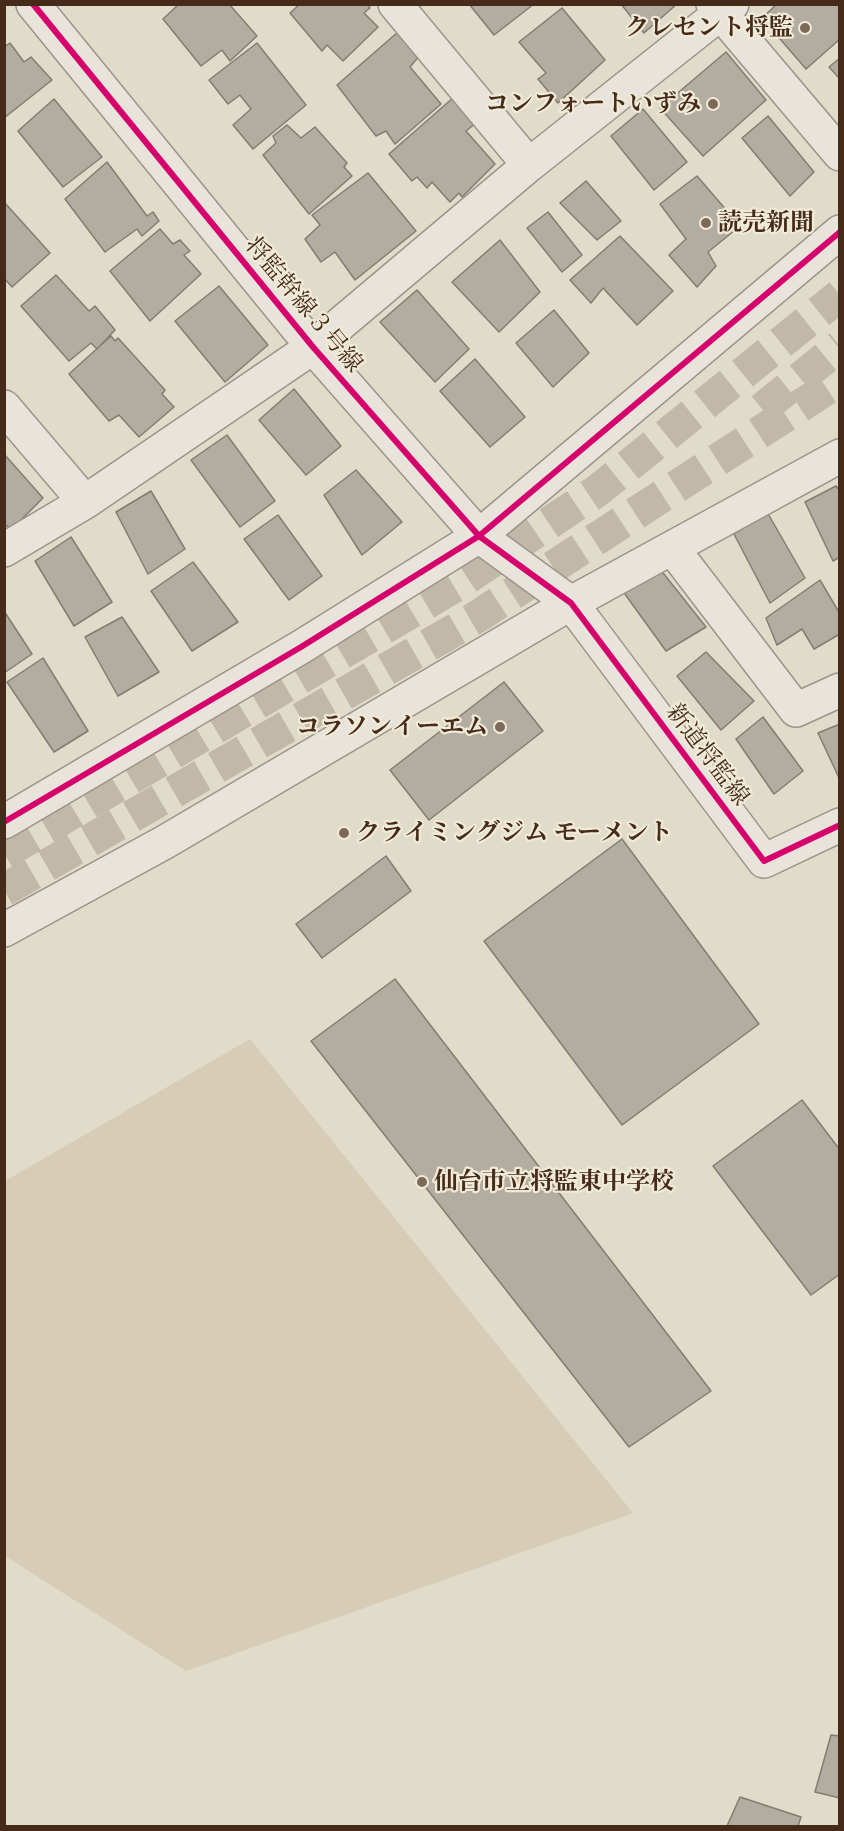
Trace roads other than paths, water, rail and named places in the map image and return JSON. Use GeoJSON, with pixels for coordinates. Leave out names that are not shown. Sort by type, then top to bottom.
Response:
{"type":"FeatureCollection","features":[{"type":"Feature","properties":{"kind":"street","name":"将監幹線３号線"},"geometry":{"type":"LineString","coordinates":[[33,4],[313,347],[479,537],[571,603]]}},
{"type":"Feature","properties":{"kind":"street"},"geometry":{"type":"LineString","coordinates":[[394,4],[529,165]]}},
{"type":"Feature","properties":{"kind":"street"},"geometry":{"type":"LineString","coordinates":[[4,550],[85,502],[313,347],[529,165],[722,8],[840,154]]}},
{"type":"Feature","properties":{"kind":"street"},"geometry":{"type":"LineString","coordinates":[[4,822],[301,647],[479,537],[840,232]]}},
{"type":"Feature","properties":{"kind":"street"},"geometry":{"type":"LineString","coordinates":[[4,407],[85,502]]}},
{"type":"Feature","properties":{"kind":"street"},"geometry":{"type":"LineString","coordinates":[[4,930],[165,842],[571,603],[840,456]]}},
{"type":"Feature","properties":{"kind":"street"},"geometry":{"type":"LineString","coordinates":[[673,549],[796,710],[840,690]]}},
{"type":"Feature","properties":{"kind":"street","name":"新道将監線"},"geometry":{"type":"LineString","coordinates":[[571,603],[764,861],[840,825]]}},
{"type":"Feature","properties":{"kind":"tunnel"},"geometry":{"type":"LineString","coordinates":[[4,853],[455,586],[597,491],[840,295]]}},
{"type":"Feature","properties":{"kind":"tunnel"},"geometry":{"type":"LineString","coordinates":[[762,409],[840,346]]}},
{"type":"Feature","properties":{"kind":"tunnel"},"geometry":{"type":"LineString","coordinates":[[4,890],[472,620],[840,380]]}},
{"type":"Feature","properties":{"kind":"place","name":"クレセント将監"},"geometry":{"type":"Point","coordinates":[805,28]}},
{"type":"Feature","properties":{"kind":"place","name":"コンフォートいずみ"},"geometry":{"type":"Point","coordinates":[713,104]}},
{"type":"Feature","properties":{"kind":"place","name":"読売新聞"},"geometry":{"type":"Point","coordinates":[706,223]}},
{"type":"Feature","properties":{"kind":"place","name":"コラソンイーエム"},"geometry":{"type":"Point","coordinates":[500,727]}},
{"type":"Feature","properties":{"kind":"place","name":"クライミングジム モーメント"},"geometry":{"type":"Point","coordinates":[344,833]}},
{"type":"Feature","properties":{"kind":"place","name":"仙台市立将監東中学校"},"geometry":{"type":"Point","coordinates":[422,1182]}}]}
